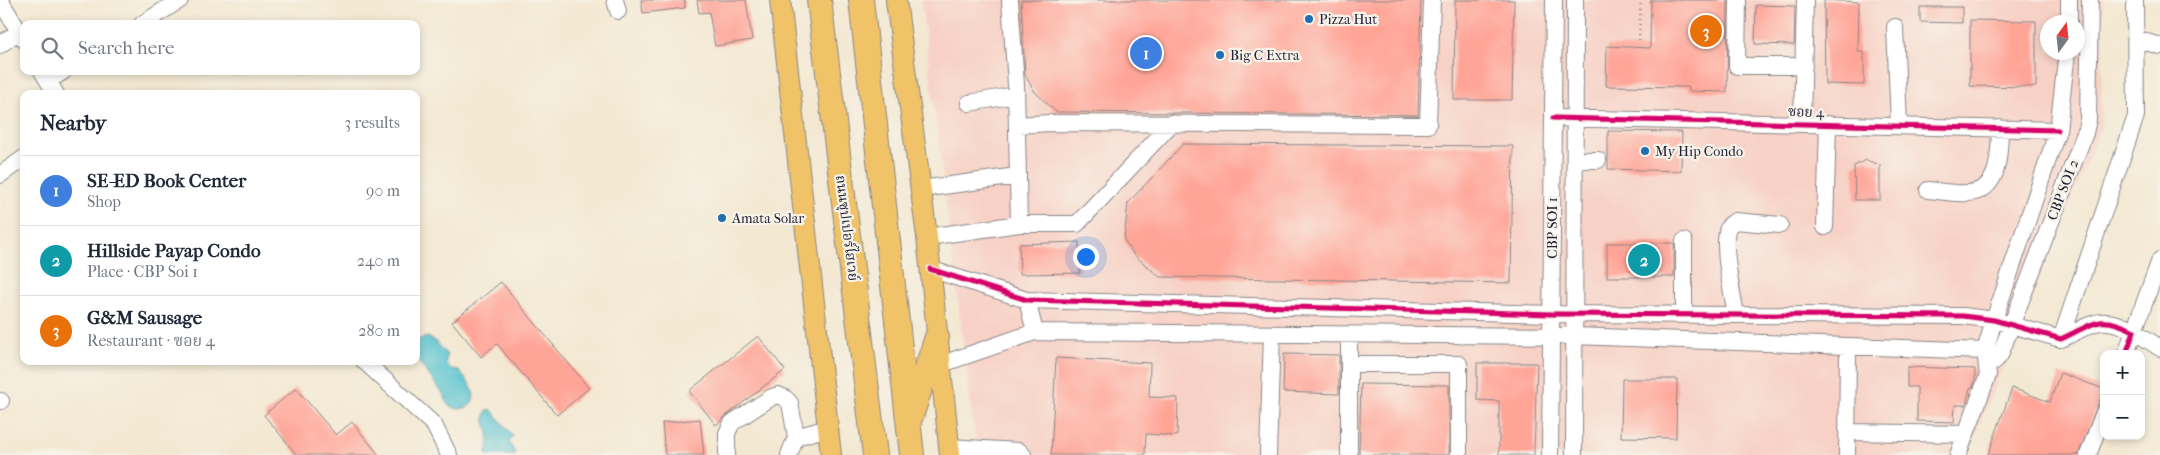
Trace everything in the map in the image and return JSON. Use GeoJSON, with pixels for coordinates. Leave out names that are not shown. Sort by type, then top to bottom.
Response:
{"type":"FeatureCollection","features":[{"type":"Feature","properties":{"kind":"highway","name":"ถนนซุปเปอร์ไฮเวย์"},"geometry":{"type":"LineString","coordinates":[[819,0],[875,455]]}},
{"type":"Feature","properties":{"kind":"highway"},"geometry":{"type":"LineString","coordinates":[[860,0],[912,455]]}},
{"type":"Feature","properties":{"kind":"highway"},"geometry":{"type":"LineString","coordinates":[[908,426],[937,337]]}},
{"type":"Feature","properties":{"kind":"main road"},"geometry":{"type":"LineString","coordinates":[[780,0],[831,455]]}},
{"type":"Feature","properties":{"kind":"main road"},"geometry":{"type":"LineString","coordinates":[[896,0],[927,237],[949,451]]}},
{"type":"Feature","properties":{"kind":"street"},"geometry":{"type":"LineString","coordinates":[[0,0],[20,33]]}},
{"type":"Feature","properties":{"kind":"street"},"geometry":{"type":"LineString","coordinates":[[148,20],[180,0]]}},
{"type":"Feature","properties":{"kind":"street"},"geometry":{"type":"LineString","coordinates":[[1010,0],[1016,95],[1019,224]]}},
{"type":"Feature","properties":{"kind":"street"},"geometry":{"type":"LineString","coordinates":[[1017,125],[1050,123],[1428,125],[1432,0]]}},
{"type":"Feature","properties":{"kind":"street","name":"CBP SOI 1"},"geometry":{"type":"LineString","coordinates":[[1550,455],[1554,0]]}},
{"type":"Feature","properties":{"kind":"street","name":"CBP SOI 1"},"geometry":{"type":"LineString","coordinates":[[1574,455],[1575,0]]}},
{"type":"Feature","properties":{"kind":"street"},"geometry":{"type":"LineString","coordinates":[[1738,0],[1736,66],[1804,66]]}},
{"type":"Feature","properties":{"kind":"street"},"geometry":{"type":"LineString","coordinates":[[1802,123],[1806,0]]}},
{"type":"Feature","properties":{"kind":"street"},"geometry":{"type":"LineString","coordinates":[[2069,15],[2070,0]]}},
{"type":"Feature","properties":{"kind":"street","name":"CBP SOI 2"},"geometry":{"type":"LineString","coordinates":[[1992,353],[2010,325],[2085,133],[2088,119],[2090,0]]}},
{"type":"Feature","properties":{"kind":"street"},"geometry":{"type":"LineString","coordinates":[[2061,339],[2136,116],[2136,0]]}},
{"type":"Feature","properties":{"kind":"street"},"geometry":{"type":"LineString","coordinates":[[1895,26],[1899,126]]}},
{"type":"Feature","properties":{"kind":"street"},"geometry":{"type":"LineString","coordinates":[[0,45],[20,35]]}},
{"type":"Feature","properties":{"kind":"street"},"geometry":{"type":"LineString","coordinates":[[2136,39],[2160,46]]}},
{"type":"Feature","properties":{"kind":"street","name":"CBP SOI 2"},"geometry":{"type":"LineString","coordinates":[[1964,453],[1966,434],[1989,370],[1994,320],[2058,130],[2066,60]]}},
{"type":"Feature","properties":{"kind":"street"},"geometry":{"type":"LineString","coordinates":[[969,102],[1016,95]]}},
{"type":"Feature","properties":{"kind":"street","name":"ซอย 4"},"geometry":{"type":"LineString","coordinates":[[1553,118],[2058,130]]}},
{"type":"Feature","properties":{"kind":"street"},"geometry":{"type":"LineString","coordinates":[[927,237],[1019,224],[1077,224],[1172,124]]}},
{"type":"Feature","properties":{"kind":"street"},"geometry":{"type":"LineString","coordinates":[[1826,227],[1828,124]]}},
{"type":"Feature","properties":{"kind":"street"},"geometry":{"type":"LineString","coordinates":[[1928,190],[1968,194],[1988,186],[1994,176],[1999,160],[2000,128]]}},
{"type":"Feature","properties":{"kind":"street"},"geometry":{"type":"LineString","coordinates":[[1574,160],[1598,160]]}},
{"type":"Feature","properties":{"kind":"street"},"geometry":{"type":"LineString","coordinates":[[0,175],[20,161]]}},
{"type":"Feature","properties":{"kind":"street"},"geometry":{"type":"LineString","coordinates":[[921,189],[1017,176]]}},
{"type":"Feature","properties":{"kind":"street"},"geometry":{"type":"LineString","coordinates":[[1736,314],[1726,262],[1729,226],[1735,221],[1780,225]]}},
{"type":"Feature","properties":{"kind":"street"},"geometry":{"type":"LineString","coordinates":[[1684,241],[1684,314]]}},
{"type":"Feature","properties":{"kind":"street"},"geometry":{"type":"LineString","coordinates":[[2127,350],[2160,260]]}},
{"type":"Feature","properties":{"kind":"street"},"geometry":{"type":"LineString","coordinates":[[930,270],[1027,300],[1551,314],[1963,316],[1994,320],[2061,339],[2101,320],[2116,322],[2160,348]]}},
{"type":"Feature","properties":{"kind":"street"},"geometry":{"type":"LineString","coordinates":[[1027,300],[1035,332]]}},
{"type":"Feature","properties":{"kind":"street"},"geometry":{"type":"LineString","coordinates":[[940,365],[1035,332],[1574,336],[1992,353]]}},
{"type":"Feature","properties":{"kind":"street"},"geometry":{"type":"LineString","coordinates":[[1268,455],[1272,334]]}},
{"type":"Feature","properties":{"kind":"street"},"geometry":{"type":"LineString","coordinates":[[1349,334],[1349,455]]}},
{"type":"Feature","properties":{"kind":"street"},"geometry":{"type":"LineString","coordinates":[[1847,455],[1848,346]]}},
{"type":"Feature","properties":{"kind":"street"},"geometry":{"type":"LineString","coordinates":[[1349,364],[1459,364],[1459,455]]}},
{"type":"Feature","properties":{"kind":"street"},"geometry":{"type":"LineString","coordinates":[[368,365],[434,425],[449,455]]}},
{"type":"Feature","properties":{"kind":"street"},"geometry":{"type":"LineString","coordinates":[[727,455],[727,433],[732,423],[778,395],[790,403],[796,437],[789,455]]}},
{"type":"Feature","properties":{"kind":"street"},"geometry":{"type":"LineString","coordinates":[[2088,455],[2100,423]]}},
{"type":"Feature","properties":{"kind":"street"},"geometry":{"type":"LineString","coordinates":[[796,437],[828,428]]}},
{"type":"Feature","properties":{"kind":"street"},"geometry":{"type":"LineString","coordinates":[[1847,432],[1966,434]]}},
{"type":"Feature","properties":{"kind":"street"},"geometry":{"type":"LineString","coordinates":[[949,451],[1019,451],[1023,455]]}},
{"type":"Feature","properties":{"kind":"path"},"geometry":{"type":"LineString","coordinates":[[1639,40],[1640,0]]}},
{"type":"Feature","properties":{"kind":"shaded area"},"geometry":{"type":"Polygon","coordinates":[[[921,0],[2103,0],[2101,127],[1967,455],[977,455],[921,0]]]}},
{"type":"Feature","properties":{"kind":"water"},"geometry":{"type":"Polygon","coordinates":[[[428,337],[435,341],[447,355],[446,363],[451,369],[458,370],[469,383],[474,393],[474,398],[467,408],[457,409],[448,405],[444,395],[420,363],[420,339],[428,337]]]}},
{"type":"Feature","properties":{"kind":"water"},"geometry":{"type":"Polygon","coordinates":[[[491,409],[513,436],[509,442],[516,455],[487,455],[489,440],[485,417],[486,412],[491,409]]]}},
{"type":"Feature","properties":{"kind":"building"},"geometry":{"type":"Polygon","coordinates":[[[641,0],[685,0],[685,8],[643,13],[641,0]]]}},
{"type":"Feature","properties":{"kind":"building"},"geometry":{"type":"Polygon","coordinates":[[[697,0],[746,0],[752,40],[715,46],[709,12],[699,13],[697,0]]]}},
{"type":"Feature","properties":{"kind":"building","name":"Big C Extra"},"geometry":{"type":"Polygon","coordinates":[[[1021,0],[1421,0],[1418,115],[1056,112],[1035,92],[1025,75],[1021,0]]]}},
{"type":"Feature","properties":{"kind":"building"},"geometry":{"type":"Polygon","coordinates":[[[1455,0],[1514,0],[1512,100],[1454,100],[1455,0]]]}},
{"type":"Feature","properties":{"kind":"building"},"geometry":{"type":"Polygon","coordinates":[[[1651,0],[1728,0],[1727,92],[1689,91],[1689,87],[1606,86],[1607,46],[1650,48],[1651,0]]]}},
{"type":"Feature","properties":{"kind":"building"},"geometry":{"type":"Polygon","coordinates":[[[1824,0],[1859,2],[1858,52],[1864,52],[1864,85],[1825,84],[1824,0]]]}},
{"type":"Feature","properties":{"kind":"building"},"geometry":{"type":"Polygon","coordinates":[[[1756,5],[1795,6],[1794,45],[1755,44],[1756,5]]]}},
{"type":"Feature","properties":{"kind":"building"},"geometry":{"type":"Polygon","coordinates":[[[1920,7],[1962,7],[1962,23],[1920,22],[1920,7]]]}},
{"type":"Feature","properties":{"kind":"building"},"geometry":{"type":"Polygon","coordinates":[[[1970,20],[2036,21],[2036,87],[1970,86],[1970,20]]]}},
{"type":"Feature","properties":{"kind":"building","name":"My Hip Condo"},"geometry":{"type":"Polygon","coordinates":[[[1608,131],[1682,132],[1681,171],[1608,169],[1608,131]]]}},
{"type":"Feature","properties":{"kind":"building"},"geometry":{"type":"Polygon","coordinates":[[[1183,144],[1513,146],[1511,283],[1160,277],[1134,255],[1124,240],[1128,203],[1183,144]]]}},
{"type":"Feature","properties":{"kind":"building"},"geometry":{"type":"Polygon","coordinates":[[[1866,160],[1880,165],[1880,200],[1855,200],[1854,166],[1866,160]]]}},
{"type":"Feature","properties":{"kind":"building"},"geometry":{"type":"Polygon","coordinates":[[[1079,242],[1080,273],[1020,274],[1019,244],[1079,242]]]}},
{"type":"Feature","properties":{"kind":"building"},"geometry":{"type":"Polygon","coordinates":[[[1607,243],[1674,243],[1674,277],[1607,277],[1607,243]]]}},
{"type":"Feature","properties":{"kind":"building"},"geometry":{"type":"Polygon","coordinates":[[[501,282],[589,388],[557,415],[497,344],[481,357],[452,322],[501,282]]]}},
{"type":"Feature","properties":{"kind":"building"},"geometry":{"type":"Polygon","coordinates":[[[758,336],[785,370],[716,425],[689,391],[758,336]]]}},
{"type":"Feature","properties":{"kind":"building"},"geometry":{"type":"Polygon","coordinates":[[[1284,354],[1339,355],[1339,394],[1283,392],[1284,354]]]}},
{"type":"Feature","properties":{"kind":"building"},"geometry":{"type":"Polygon","coordinates":[[[1056,358],[1150,363],[1149,397],[1178,398],[1177,436],[1146,434],[1145,455],[1051,455],[1056,358]]]}},
{"type":"Feature","properties":{"kind":"building"},"geometry":{"type":"Polygon","coordinates":[[[1477,363],[1537,363],[1534,455],[1499,455],[1499,401],[1477,400],[1477,363]]]}},
{"type":"Feature","properties":{"kind":"building"},"geometry":{"type":"Polygon","coordinates":[[[1907,367],[1975,369],[1975,381],[1972,388],[1970,388],[1966,405],[1955,405],[1954,422],[1917,421],[1917,387],[1907,387],[1907,367]]]}},
{"type":"Feature","properties":{"kind":"building"},"geometry":{"type":"Polygon","coordinates":[[[2060,373],[2100,388],[2100,399],[2078,455],[1988,455],[2012,388],[2050,402],[2060,373]]]}},
{"type":"Feature","properties":{"kind":"building"},"geometry":{"type":"Polygon","coordinates":[[[1622,379],[1677,379],[1676,438],[1621,437],[1622,379]]]}},
{"type":"Feature","properties":{"kind":"building"},"geometry":{"type":"Polygon","coordinates":[[[1361,384],[1449,385],[1449,455],[1359,455],[1361,384]]]}},
{"type":"Feature","properties":{"kind":"building"},"geometry":{"type":"Polygon","coordinates":[[[296,388],[336,435],[352,422],[379,455],[297,455],[264,415],[296,388]]]}},
{"type":"Feature","properties":{"kind":"building"},"geometry":{"type":"Polygon","coordinates":[[[700,419],[704,455],[665,455],[662,423],[700,419]]]}},
{"type":"Feature","properties":{"kind":"cycle path"},"geometry":{"type":"LineString","coordinates":[[1553,118],[2058,130]]}},
{"type":"Feature","properties":{"kind":"cycle path"},"geometry":{"type":"LineString","coordinates":[[930,269],[1027,300],[1551,314],[1963,316],[1994,320],[2061,339],[2089,325],[2104,322],[2134,331],[2127,350]]}},
{"type":"Feature","properties":{"kind":"place","name":"Pizza Hut"},"geometry":{"type":"Point","coordinates":[1309,19]}},
{"type":"Feature","properties":{"kind":"place","name":"G&M Sausage"},"geometry":{"type":"Point","coordinates":[1706,31]}},
{"type":"Feature","properties":{"kind":"place","name":"SE-ED Book Center"},"geometry":{"type":"Point","coordinates":[1146,53]}},
{"type":"Feature","properties":{"kind":"place","name":"Big C Extra"},"geometry":{"type":"Point","coordinates":[1220,55]}},
{"type":"Feature","properties":{"kind":"place","name":"My Hip Condo"},"geometry":{"type":"Point","coordinates":[1645,151]}},
{"type":"Feature","properties":{"kind":"place","name":"Amata Solar"},"geometry":{"type":"Point","coordinates":[722,218]}},
{"type":"Feature","properties":{"kind":"place","name":"Hillside Payap Condo"},"geometry":{"type":"Point","coordinates":[1644,260]}}]}
